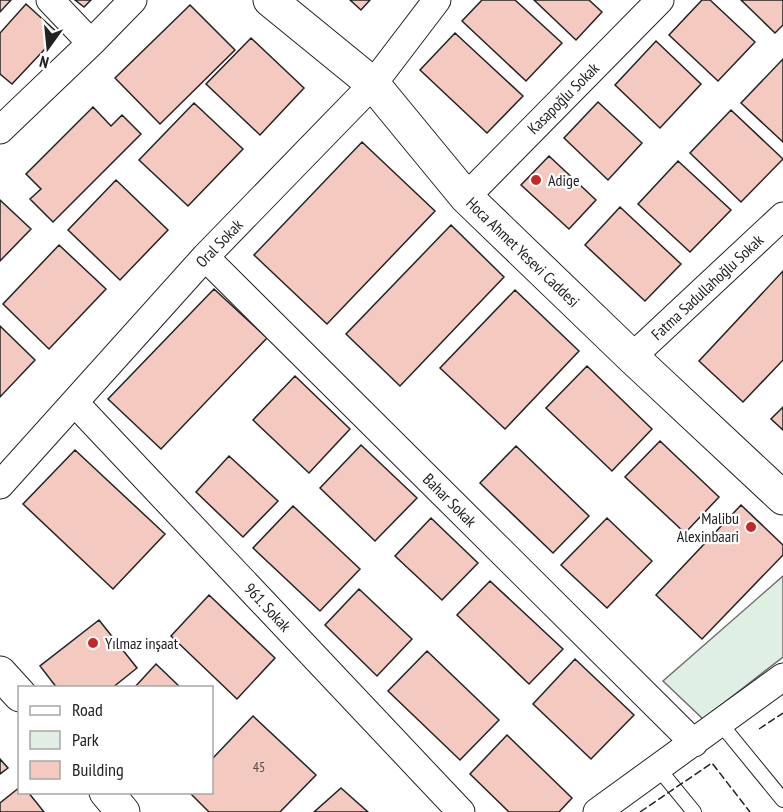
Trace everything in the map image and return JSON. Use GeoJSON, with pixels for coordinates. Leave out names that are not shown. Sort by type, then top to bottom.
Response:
{"type":"FeatureCollection","features":[{"type":"Feature","properties":{"kind":"street"},"geometry":{"type":"LineString","coordinates":[[50,0],[92,43]]}},
{"type":"Feature","properties":{"kind":"street"},"geometry":{"type":"LineString","coordinates":[[0,130],[92,43],[133,0]]}},
{"type":"Feature","properties":{"kind":"street","name":"Hoca Ahmet Yesevi Caddesi"},"geometry":{"type":"LineString","coordinates":[[270,0],[373,84],[466,197],[783,498]]}},
{"type":"Feature","properties":{"kind":"street","name":"Oral Sokak"},"geometry":{"type":"LineString","coordinates":[[0,485],[206,257],[373,84],[437,0]]}},
{"type":"Feature","properties":{"kind":"street","name":"Kasapoğlu Sokak"},"geometry":{"type":"LineString","coordinates":[[466,197],[660,0]]}},
{"type":"Feature","properties":{"kind":"street","name":"Fatma Sadullahoğlu Sokak"},"geometry":{"type":"LineString","coordinates":[[632,357],[783,216]]}},
{"type":"Feature","properties":{"kind":"street","name":"Bahar Sokak"},"geometry":{"type":"LineString","coordinates":[[206,257],[694,743]]}},
{"type":"Feature","properties":{"kind":"street","name":"961. Sokak"},"geometry":{"type":"LineString","coordinates":[[75,403],[461,812]]}},
{"type":"Feature","properties":{"kind":"street"},"geometry":{"type":"LineString","coordinates":[[0,672],[18,692]]}},
{"type":"Feature","properties":{"kind":"street"},"geometry":{"type":"LineString","coordinates":[[597,812],[783,677]]}},
{"type":"Feature","properties":{"kind":"street"},"geometry":{"type":"LineString","coordinates":[[108,794],[123,812]]}},
{"type":"Feature","properties":{"kind":"lane"},"geometry":{"type":"LineString","coordinates":[[720,723],[783,800]]}},
{"type":"Feature","properties":{"kind":"lane"},"geometry":{"type":"LineString","coordinates":[[658,768],[694,812]]}},
{"type":"Feature","properties":{"kind":"green space"},"geometry":{"type":"Polygon","coordinates":[[[783,576],[783,657],[703,719],[663,681],[783,576]]]}},
{"type":"Feature","properties":{"kind":"building"},"geometry":{"type":"Polygon","coordinates":[[[0,0],[11,0],[0,12],[0,0]]]}},
{"type":"Feature","properties":{"kind":"building"},"geometry":{"type":"Polygon","coordinates":[[[75,0],[91,0],[84,7],[75,0]]]}},
{"type":"Feature","properties":{"kind":"building"},"geometry":{"type":"Polygon","coordinates":[[[350,0],[370,0],[361,10],[350,0]]]}},
{"type":"Feature","properties":{"kind":"building"},"geometry":{"type":"Polygon","coordinates":[[[482,0],[515,0],[562,43],[526,81],[462,21],[482,0]]]}},
{"type":"Feature","properties":{"kind":"building"},"geometry":{"type":"Polygon","coordinates":[[[534,0],[589,0],[602,12],[576,40],[534,0]]]}},
{"type":"Feature","properties":{"kind":"building"},"geometry":{"type":"Polygon","coordinates":[[[702,0],[710,0],[755,42],[718,81],[669,35],[702,0]]]}},
{"type":"Feature","properties":{"kind":"building"},"geometry":{"type":"Polygon","coordinates":[[[741,0],[783,0],[783,25],[775,33],[741,0]]]}},
{"type":"Feature","properties":{"kind":"building"},"geometry":{"type":"Polygon","coordinates":[[[26,4],[59,34],[12,84],[0,74],[0,33],[26,4]]]}},
{"type":"Feature","properties":{"kind":"building"},"geometry":{"type":"Polygon","coordinates":[[[190,5],[235,50],[160,124],[115,78],[190,5]]]}},
{"type":"Feature","properties":{"kind":"building"},"geometry":{"type":"Polygon","coordinates":[[[455,33],[523,96],[487,133],[420,70],[455,33]]]}},
{"type":"Feature","properties":{"kind":"building"},"geometry":{"type":"Polygon","coordinates":[[[251,38],[304,88],[260,135],[206,84],[251,38]]]}},
{"type":"Feature","properties":{"kind":"building"},"geometry":{"type":"Polygon","coordinates":[[[656,41],[701,84],[660,128],[615,85],[656,41]]]}},
{"type":"Feature","properties":{"kind":"building"},"geometry":{"type":"Polygon","coordinates":[[[783,59],[783,142],[741,103],[783,59]]]}},
{"type":"Feature","properties":{"kind":"building"},"geometry":{"type":"Polygon","coordinates":[[[598,102],[642,143],[608,180],[564,138],[598,102]]]}},
{"type":"Feature","properties":{"kind":"building"},"geometry":{"type":"Polygon","coordinates":[[[194,103],[243,149],[188,206],[139,160],[194,103]]]}},
{"type":"Feature","properties":{"kind":"building"},"geometry":{"type":"Polygon","coordinates":[[[93,107],[111,126],[122,115],[141,134],[53,222],[30,199],[41,189],[26,174],[93,107]]]}},
{"type":"Feature","properties":{"kind":"building"},"geometry":{"type":"Polygon","coordinates":[[[731,110],[783,159],[741,202],[690,153],[731,110]]]}},
{"type":"Feature","properties":{"kind":"building"},"geometry":{"type":"Polygon","coordinates":[[[362,142],[435,211],[327,324],[254,255],[362,142]]]}},
{"type":"Feature","properties":{"kind":"building"},"geometry":{"type":"Polygon","coordinates":[[[549,156],[596,200],[569,229],[521,185],[549,156]]]}},
{"type":"Feature","properties":{"kind":"building"},"geometry":{"type":"Polygon","coordinates":[[[678,161],[731,210],[690,252],[638,204],[678,161]]]}},
{"type":"Feature","properties":{"kind":"building"},"geometry":{"type":"Polygon","coordinates":[[[116,180],[168,230],[120,280],[68,230],[116,180]]]}},
{"type":"Feature","properties":{"kind":"building"},"geometry":{"type":"Polygon","coordinates":[[[0,200],[31,229],[0,261],[0,200]]]}},
{"type":"Feature","properties":{"kind":"building"},"geometry":{"type":"Polygon","coordinates":[[[620,207],[681,264],[645,301],[585,245],[620,207]]]}},
{"type":"Feature","properties":{"kind":"building"},"geometry":{"type":"Polygon","coordinates":[[[451,225],[504,277],[400,386],[346,334],[451,225]]]}},
{"type":"Feature","properties":{"kind":"building"},"geometry":{"type":"Polygon","coordinates":[[[59,245],[106,289],[49,349],[3,304],[59,245]]]}},
{"type":"Feature","properties":{"kind":"building"},"geometry":{"type":"Polygon","coordinates":[[[783,271],[783,360],[743,402],[699,361],[783,271]]]}},
{"type":"Feature","properties":{"kind":"building"},"geometry":{"type":"Polygon","coordinates":[[[214,289],[267,338],[161,449],[108,399],[214,289]]]}},
{"type":"Feature","properties":{"kind":"building"},"geometry":{"type":"Polygon","coordinates":[[[515,290],[579,351],[505,429],[440,368],[515,290]]]}},
{"type":"Feature","properties":{"kind":"building"},"geometry":{"type":"Polygon","coordinates":[[[0,326],[35,360],[0,397],[0,326]]]}},
{"type":"Feature","properties":{"kind":"building"},"geometry":{"type":"Polygon","coordinates":[[[587,366],[652,429],[612,471],[546,408],[587,366]]]}},
{"type":"Feature","properties":{"kind":"building"},"geometry":{"type":"Polygon","coordinates":[[[295,376],[350,429],[309,473],[253,420],[295,376]]]}},
{"type":"Feature","properties":{"kind":"building"},"geometry":{"type":"Polygon","coordinates":[[[783,407],[783,430],[771,419],[783,407]]]}},
{"type":"Feature","properties":{"kind":"building"},"geometry":{"type":"Polygon","coordinates":[[[660,441],[719,497],[685,533],[625,477],[660,441]]]}},
{"type":"Feature","properties":{"kind":"building"},"geometry":{"type":"Polygon","coordinates":[[[361,445],[417,498],[375,541],[320,488],[361,445]]]}},
{"type":"Feature","properties":{"kind":"building"},"geometry":{"type":"Polygon","coordinates":[[[516,446],[589,516],[553,553],[480,483],[516,446]]]}},
{"type":"Feature","properties":{"kind":"building"},"geometry":{"type":"Polygon","coordinates":[[[75,450],[165,534],[113,589],[23,504],[75,450]]]}},
{"type":"Feature","properties":{"kind":"building"},"geometry":{"type":"Polygon","coordinates":[[[229,456],[278,501],[243,537],[196,492],[229,456]]]}},
{"type":"Feature","properties":{"kind":"building"},"geometry":{"type":"Polygon","coordinates":[[[741,505],[783,545],[783,555],[702,639],[656,595],[741,505]]]}},
{"type":"Feature","properties":{"kind":"building"},"geometry":{"type":"Polygon","coordinates":[[[293,506],[360,569],[320,611],[253,548],[293,506]]]}},
{"type":"Feature","properties":{"kind":"building"},"geometry":{"type":"Polygon","coordinates":[[[431,518],[478,563],[442,600],[395,556],[431,518]]]}},
{"type":"Feature","properties":{"kind":"building"},"geometry":{"type":"Polygon","coordinates":[[[607,518],[652,561],[607,608],[561,565],[607,518]]]}},
{"type":"Feature","properties":{"kind":"building"},"geometry":{"type":"Polygon","coordinates":[[[490,581],[563,649],[529,684],[457,615],[490,581]]]}},
{"type":"Feature","properties":{"kind":"building"},"geometry":{"type":"Polygon","coordinates":[[[359,589],[412,639],[377,676],[325,625],[359,589]]]}},
{"type":"Feature","properties":{"kind":"building"},"geometry":{"type":"Polygon","coordinates":[[[209,595],[275,658],[237,699],[171,636],[209,595]]]}},
{"type":"Feature","properties":{"kind":"building","name":"Yılmaz inşaat"},"geometry":{"type":"Polygon","coordinates":[[[99,620],[137,668],[114,686],[55,686],[40,666],[99,620]]]}},
{"type":"Feature","properties":{"kind":"building"},"geometry":{"type":"Polygon","coordinates":[[[427,651],[499,720],[460,760],[388,691],[427,651]]]}},
{"type":"Feature","properties":{"kind":"building"},"geometry":{"type":"Polygon","coordinates":[[[575,659],[634,715],[591,759],[533,704],[575,659]]]}},
{"type":"Feature","properties":{"kind":"building"},"geometry":{"type":"Polygon","coordinates":[[[156,664],[179,686],[136,686],[156,664]]]}},
{"type":"Feature","properties":{"kind":"building"},"geometry":{"type":"Polygon","coordinates":[[[253,716],[316,775],[280,812],[209,812],[191,794],[213,794],[213,758],[253,716]]]}},
{"type":"Feature","properties":{"kind":"building"},"geometry":{"type":"Polygon","coordinates":[[[507,735],[572,798],[559,812],[509,812],[470,774],[507,735]]]}},
{"type":"Feature","properties":{"kind":"building"},"geometry":{"type":"Polygon","coordinates":[[[0,759],[8,768],[0,774],[0,759]]]}},
{"type":"Feature","properties":{"kind":"building"},"geometry":{"type":"Polygon","coordinates":[[[341,788],[368,812],[314,812],[341,788]]]}},
{"type":"Feature","properties":{"kind":"building"},"geometry":{"type":"Polygon","coordinates":[[[18,789],[18,794],[30,794],[44,812],[0,812],[0,803],[18,789]]]}},
{"type":"Feature","properties":{"kind":"fence"},"geometry":{"type":"LineString","coordinates":[[759,729],[783,713]]}},
{"type":"Feature","properties":{"kind":"fence"},"geometry":{"type":"LineString","coordinates":[[640,812],[712,763],[750,812]]}},
{"type":"Feature","properties":{"kind":"place","name":"Adige"},"geometry":{"type":"Point","coordinates":[536,180]}},
{"type":"Feature","properties":{"kind":"place","name":"Malibu Alexinbaari"},"geometry":{"type":"Point","coordinates":[751,527]}},
{"type":"Feature","properties":{"kind":"place","name":"Yılmaz inşaat"},"geometry":{"type":"Point","coordinates":[93,643]}}]}
